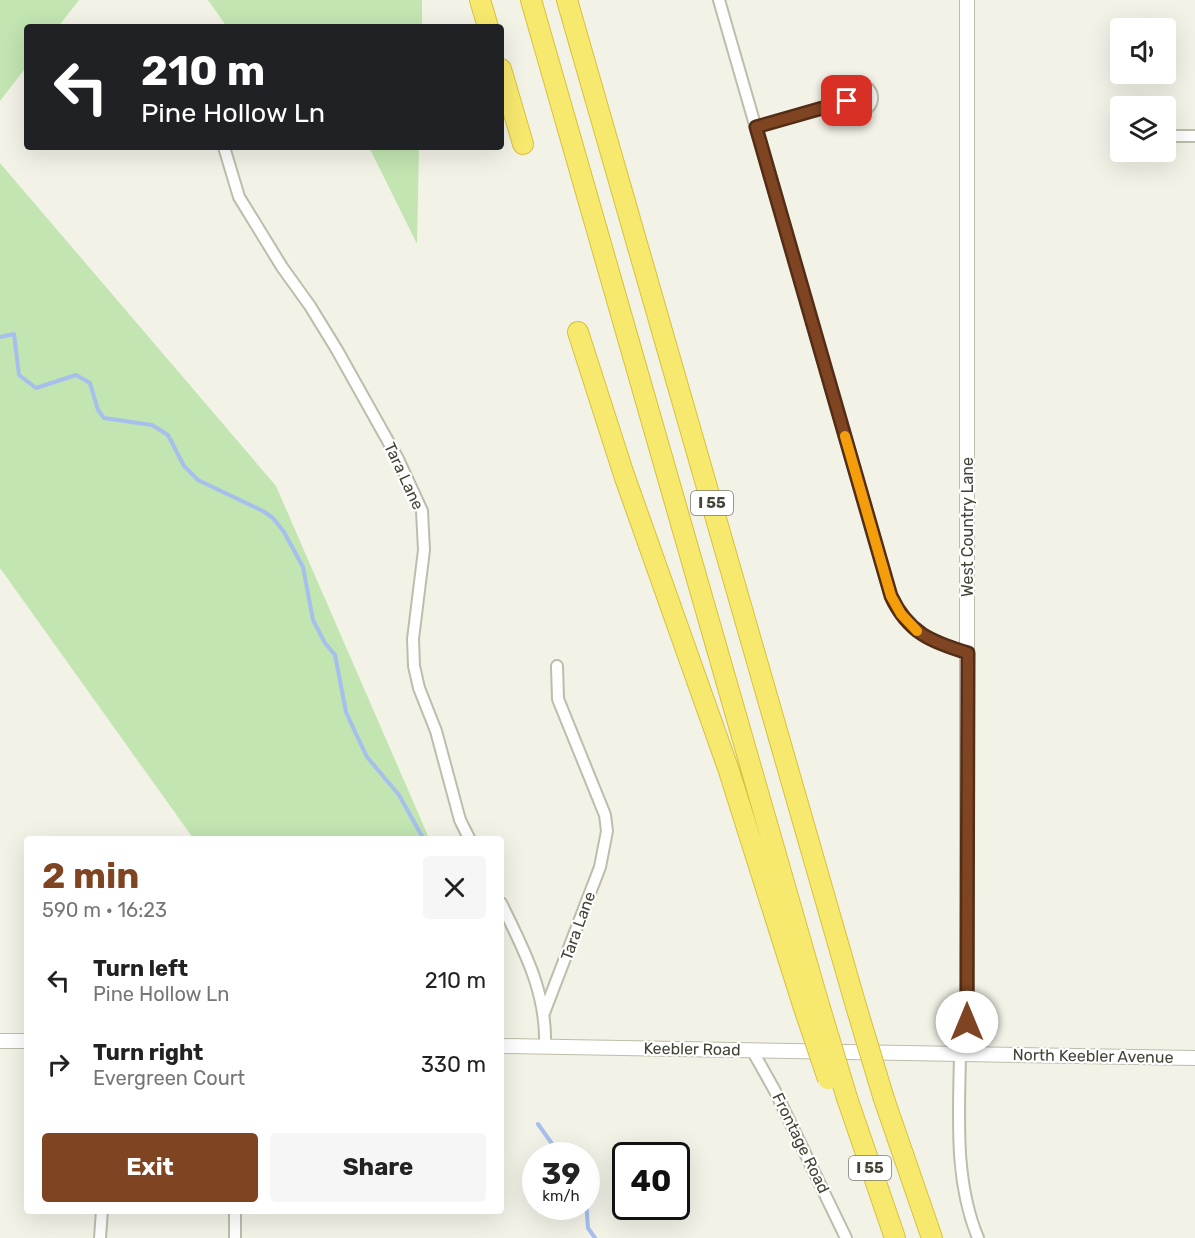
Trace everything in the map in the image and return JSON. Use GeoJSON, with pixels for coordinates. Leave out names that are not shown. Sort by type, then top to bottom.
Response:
{"type":"FeatureCollection","features":[{"type":"Feature","properties":{"kind":"highway"},"geometry":{"type":"LineString","coordinates":[[480,0],[487,24]]}},
{"type":"Feature","properties":{"kind":"highway","name":"I 55"},"geometry":{"type":"LineString","coordinates":[[531,0],[811,1005],[841,1097],[858,1133],[895,1238]]}},
{"type":"Feature","properties":{"kind":"highway","name":"I 55"},"geometry":{"type":"LineString","coordinates":[[567,0],[856,1006],[884,1099],[932,1238]]}},
{"type":"Feature","properties":{"kind":"highway"},"geometry":{"type":"LineString","coordinates":[[504,79],[523,144]]}},
{"type":"Feature","properties":{"kind":"highway"},"geometry":{"type":"LineString","coordinates":[[578,332],[624,475],[811,1005]]}},
{"type":"Feature","properties":{"kind":"street"},"geometry":{"type":"LineString","coordinates":[[719,0],[891,596],[901,614],[922,636],[968,653]]}},
{"type":"Feature","properties":{"kind":"street","name":"West Country Lane"},"geometry":{"type":"LineString","coordinates":[[967,0],[968,653],[962,1174],[966,1200],[978,1238]]}},
{"type":"Feature","properties":{"kind":"street"},"geometry":{"type":"LineString","coordinates":[[756,127],[847,101]]}},
{"type":"Feature","properties":{"kind":"street"},"geometry":{"type":"LineString","coordinates":[[1176,136],[1195,136]]}},
{"type":"Feature","properties":{"kind":"street","name":"Tara Lane"},"geometry":{"type":"LineString","coordinates":[[225,150],[239,196],[337,350],[402,469],[422,511],[424,550],[413,639],[414,666],[418,688],[436,731],[460,820],[469,836]]}},
{"type":"Feature","properties":{"kind":"street","name":"Tara Lane"},"geometry":{"type":"LineString","coordinates":[[544,1013],[600,867],[607,831],[605,815],[558,699],[557,666]]}},
{"type":"Feature","properties":{"kind":"street","name":"Tara Lane"},"geometry":{"type":"LineString","coordinates":[[504,909],[533,969],[544,1013],[544,1046]]}},
{"type":"Feature","properties":{"kind":"street"},"geometry":{"type":"LineString","coordinates":[[0,1041],[24,1041]]}},
{"type":"Feature","properties":{"kind":"street","name":"Keebler Road"},"geometry":{"type":"LineString","coordinates":[[504,1046],[883,1052]]}},
{"type":"Feature","properties":{"kind":"street","name":"Frontage Road"},"geometry":{"type":"LineString","coordinates":[[752,1050],[780,1101],[846,1238]]}},
{"type":"Feature","properties":{"kind":"street","name":"North Keebler Avenue"},"geometry":{"type":"LineString","coordinates":[[883,1052],[1195,1058]]}},
{"type":"Feature","properties":{"kind":"street"},"geometry":{"type":"LineString","coordinates":[[100,1238],[102,1214]]}},
{"type":"Feature","properties":{"kind":"street"},"geometry":{"type":"LineString","coordinates":[[235,1238],[236,1214]]}},
{"type":"Feature","properties":{"kind":"green space"},"geometry":{"type":"Polygon","coordinates":[[[0,0],[79,0],[60,24],[24,24],[24,70],[0,101],[0,0]]]}},
{"type":"Feature","properties":{"kind":"green space"},"geometry":{"type":"Polygon","coordinates":[[[208,0],[422,0],[422,24],[225,24],[208,0]]]}},
{"type":"Feature","properties":{"kind":"green space"},"geometry":{"type":"Polygon","coordinates":[[[370,150],[419,150],[417,244],[370,150]]]}},
{"type":"Feature","properties":{"kind":"green space"},"geometry":{"type":"Polygon","coordinates":[[[0,163],[276,486],[428,836],[192,836],[0,568],[0,163]]]}},
{"type":"Feature","properties":{"kind":"waterway"},"geometry":{"type":"LineString","coordinates":[[0,337],[14,334],[19,375],[36,388],[76,375],[90,383],[98,410],[104,418],[152,425],[168,435],[184,466],[198,480],[273,518],[284,532],[303,567],[313,620],[325,643],[335,655],[346,712],[356,734],[367,757],[399,795],[422,836]]}},
{"type":"Feature","properties":{"kind":"waterway"},"geometry":{"type":"LineString","coordinates":[[538,1124],[551,1142]]}},
{"type":"Feature","properties":{"kind":"waterway"},"geometry":{"type":"LineString","coordinates":[[587,1220],[588,1228],[595,1238]]}},
{"type":"Feature","properties":{"kind":"slow traffic"},"geometry":{"type":"LineString","coordinates":[[845,436],[891,596],[895,606],[917,631]]}},
{"type":"Feature","properties":{"kind":"route"},"geometry":{"type":"LineString","coordinates":[[847,101],[756,127],[895,606],[922,636],[968,653],[967,1022]]}}]}
